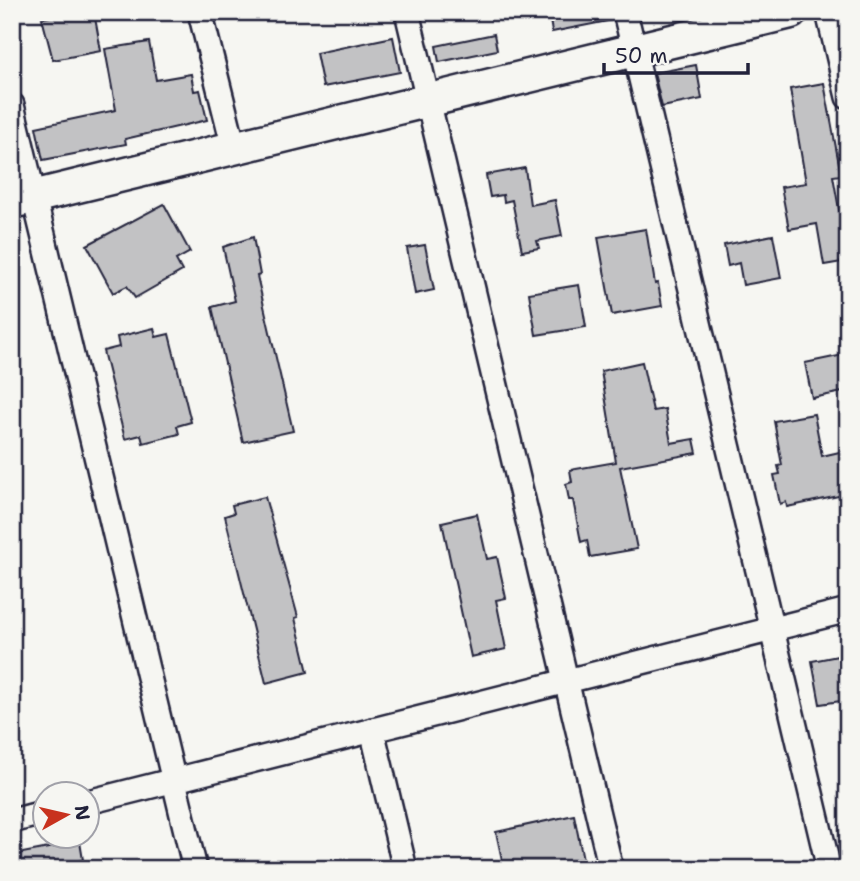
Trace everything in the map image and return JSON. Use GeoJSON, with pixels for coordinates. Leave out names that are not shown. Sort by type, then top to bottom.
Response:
{"type":"FeatureCollection","features":[{"type":"Feature","properties":{"kind":"main road"},"geometry":{"type":"LineString","coordinates":[[24,199],[791,12]]}},
{"type":"Feature","properties":{"kind":"street"},"geometry":{"type":"LineString","coordinates":[[200,12],[234,148]]}},
{"type":"Feature","properties":{"kind":"street"},"geometry":{"type":"LineString","coordinates":[[407,12],[611,869]]}},
{"type":"Feature","properties":{"kind":"street"},"geometry":{"type":"LineString","coordinates":[[625,12],[829,869]]}},
{"type":"Feature","properties":{"kind":"street"},"geometry":{"type":"LineString","coordinates":[[828,12],[848,97]]}},
{"type":"Feature","properties":{"kind":"street"},"geometry":{"type":"LineString","coordinates":[[12,105],[24,199],[195,869]]}},
{"type":"Feature","properties":{"kind":"street"},"geometry":{"type":"LineString","coordinates":[[102,798],[848,610]]}},
{"type":"Feature","properties":{"kind":"street"},"geometry":{"type":"LineString","coordinates":[[372,730],[405,869]]}},
{"type":"Feature","properties":{"kind":"street"},"geometry":{"type":"LineString","coordinates":[[12,821],[32,816]]}},
{"type":"Feature","properties":{"kind":"building"},"geometry":{"type":"Polygon","coordinates":[[[48,12],[94,12],[101,51],[53,60],[42,18],[49,17],[48,12]]]}},
{"type":"Feature","properties":{"kind":"building"},"geometry":{"type":"Polygon","coordinates":[[[611,12],[613,20],[552,32],[549,14],[611,12]]]}},
{"type":"Feature","properties":{"kind":"building"},"geometry":{"type":"Polygon","coordinates":[[[494,34],[497,50],[439,62],[436,46],[494,34]]]}},
{"type":"Feature","properties":{"kind":"building"},"geometry":{"type":"Polygon","coordinates":[[[393,37],[400,72],[323,87],[316,53],[393,37]]]}},
{"type":"Feature","properties":{"kind":"building"},"geometry":{"type":"Polygon","coordinates":[[[149,42],[156,80],[191,74],[194,91],[200,90],[207,120],[125,139],[126,144],[43,160],[36,127],[116,110],[105,49],[149,42]]]}},
{"type":"Feature","properties":{"kind":"building"},"geometry":{"type":"Polygon","coordinates":[[[696,65],[702,99],[662,107],[654,73],[696,65]]]}},
{"type":"Feature","properties":{"kind":"building"},"geometry":{"type":"Polygon","coordinates":[[[824,83],[841,175],[833,176],[845,242],[848,242],[848,261],[824,265],[817,224],[789,229],[781,187],[806,183],[790,89],[824,83]]]}},
{"type":"Feature","properties":{"kind":"building"},"geometry":{"type":"Polygon","coordinates":[[[525,168],[530,205],[555,200],[562,236],[537,241],[539,248],[522,251],[512,200],[504,202],[503,195],[490,197],[486,175],[525,168]]]}},
{"type":"Feature","properties":{"kind":"building"},"geometry":{"type":"Polygon","coordinates":[[[164,204],[190,252],[176,260],[182,271],[135,298],[127,286],[113,293],[87,245],[164,204]]]}},
{"type":"Feature","properties":{"kind":"building"},"geometry":{"type":"Polygon","coordinates":[[[646,229],[655,284],[658,283],[662,306],[612,315],[598,237],[646,229]]]}},
{"type":"Feature","properties":{"kind":"building"},"geometry":{"type":"Polygon","coordinates":[[[773,235],[781,278],[743,285],[739,263],[728,266],[724,245],[773,235]]]}},
{"type":"Feature","properties":{"kind":"building"},"geometry":{"type":"Polygon","coordinates":[[[253,237],[260,275],[257,276],[293,431],[243,442],[212,307],[235,301],[223,247],[253,237]]]}},
{"type":"Feature","properties":{"kind":"building"},"geometry":{"type":"Polygon","coordinates":[[[425,245],[434,290],[415,294],[407,248],[425,245]]]}},
{"type":"Feature","properties":{"kind":"building"},"geometry":{"type":"Polygon","coordinates":[[[579,285],[586,327],[536,335],[529,293],[579,285]]]}},
{"type":"Feature","properties":{"kind":"building"},"geometry":{"type":"Polygon","coordinates":[[[154,328],[156,337],[169,334],[191,422],[177,426],[179,434],[143,443],[141,435],[125,439],[103,351],[119,347],[117,337],[154,328]]]}},
{"type":"Feature","properties":{"kind":"building"},"geometry":{"type":"Polygon","coordinates":[[[848,354],[848,391],[812,398],[805,363],[848,354]]]}},
{"type":"Feature","properties":{"kind":"building"},"geometry":{"type":"Polygon","coordinates":[[[642,362],[653,411],[665,409],[671,443],[694,439],[697,453],[620,467],[637,549],[590,557],[587,540],[581,542],[573,500],[569,500],[566,484],[572,482],[570,470],[616,462],[601,371],[642,362]]]}},
{"type":"Feature","properties":{"kind":"building"},"geometry":{"type":"Polygon","coordinates":[[[814,414],[822,456],[848,450],[848,494],[787,507],[786,502],[780,504],[774,475],[780,474],[778,466],[782,465],[774,421],[814,414]]]}},
{"type":"Feature","properties":{"kind":"building"},"geometry":{"type":"Polygon","coordinates":[[[265,497],[298,617],[295,618],[308,672],[266,683],[225,516],[234,513],[232,505],[265,497]]]}},
{"type":"Feature","properties":{"kind":"building"},"geometry":{"type":"Polygon","coordinates":[[[477,514],[487,559],[497,557],[506,598],[496,600],[506,649],[471,657],[442,522],[477,514]]]}},
{"type":"Feature","properties":{"kind":"building"},"geometry":{"type":"Polygon","coordinates":[[[848,654],[848,700],[820,704],[812,661],[848,654]]]}},
{"type":"Feature","properties":{"kind":"building"},"geometry":{"type":"Polygon","coordinates":[[[574,815],[585,869],[504,869],[496,832],[574,815]]]}},
{"type":"Feature","properties":{"kind":"building"},"geometry":{"type":"Polygon","coordinates":[[[38,850],[81,850],[83,860],[35,869],[12,869],[12,855],[38,850]]]}}]}
